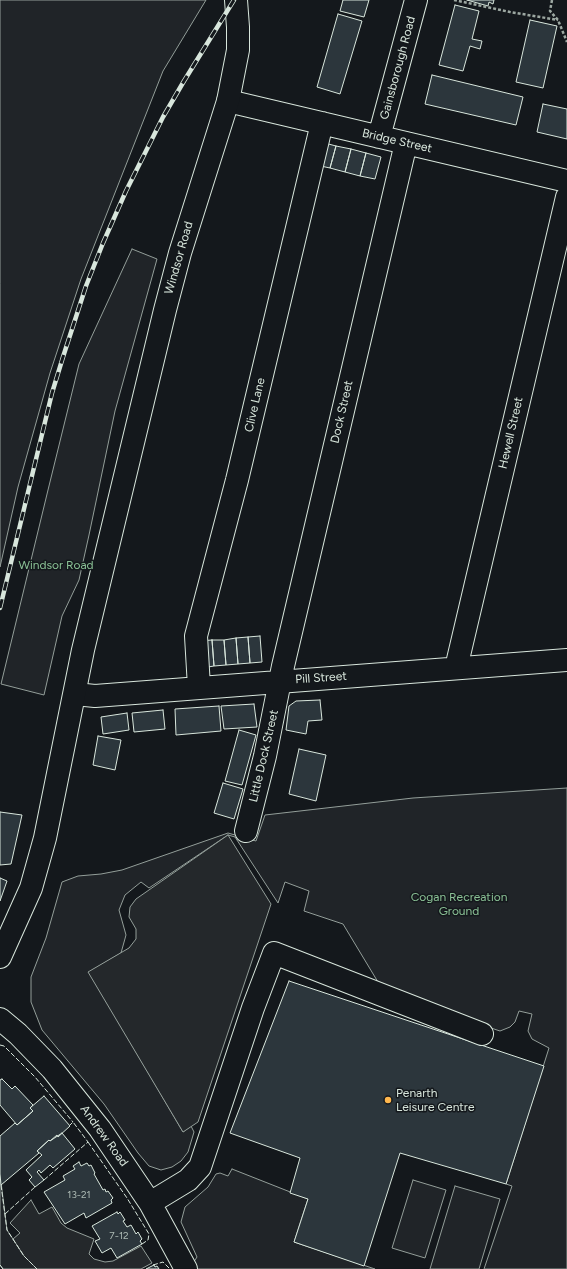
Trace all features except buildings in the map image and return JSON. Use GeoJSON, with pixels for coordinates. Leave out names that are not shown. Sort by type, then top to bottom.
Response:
{"type":"FeatureCollection","features":[{"type":"Feature","properties":{"kind":"street","name":"Windsor Road"},"geometry":{"type":"LineString","coordinates":[[0,957],[31,888],[45,838],[87,636],[166,303],[180,253],[228,101],[238,50],[236,0]]}},
{"type":"Feature","properties":{"kind":"street","name":"Gainsborough Road"},"geometry":{"type":"LineString","coordinates":[[379,136],[416,0]]}},
{"type":"Feature","properties":{"kind":"street","name":"Bridge Street"},"geometry":{"type":"LineString","coordinates":[[228,101],[567,181]]}},
{"type":"Feature","properties":{"kind":"street","name":"Clive Lane"},"geometry":{"type":"LineString","coordinates":[[199,687],[196,636],[236,487],[322,123]]}},
{"type":"Feature","properties":{"kind":"street","name":"Dock Street"},"geometry":{"type":"LineString","coordinates":[[280,681],[406,143]]}},
{"type":"Feature","properties":{"kind":"street","name":"Hewell Street"},"geometry":{"type":"LineString","coordinates":[[456,668],[567,198]]}},
{"type":"Feature","properties":{"kind":"street","name":"Pill Street"},"geometry":{"type":"LineString","coordinates":[[75,694],[95,696],[567,660]]}},
{"type":"Feature","properties":{"kind":"street","name":"Little Dock Street"},"geometry":{"type":"LineString","coordinates":[[246,831],[265,756],[280,681]]}},
{"type":"Feature","properties":{"kind":"street"},"geometry":{"type":"LineString","coordinates":[[150,1203],[188,1180],[200,1167],[252,1008],[274,953],[482,1034]]}},
{"type":"Feature","properties":{"kind":"street","name":"Andrew Road"},"geometry":{"type":"LineString","coordinates":[[0,1019],[38,1054],[82,1105],[118,1154],[150,1203],[186,1269]]}},
{"type":"Feature","properties":{"kind":"path"},"geometry":{"type":"LineString","coordinates":[[454,0],[510,12],[558,20]]}},
{"type":"Feature","properties":{"kind":"path"},"geometry":{"type":"LineString","coordinates":[[552,0],[550,11],[558,20],[567,42]]}},
{"type":"Feature","properties":{"kind":"green space"},"geometry":{"type":"Polygon","coordinates":[[[0,0],[206,0],[163,71],[81,279],[50,373],[18,487],[0,567],[0,0]]]}},
{"type":"Feature","properties":{"kind":"green space","name":"Windsor Road"},"geometry":{"type":"Polygon","coordinates":[[[132,249],[157,259],[115,411],[79,580],[62,616],[44,695],[1,684],[79,364],[132,249]]]}},
{"type":"Feature","properties":{"kind":"green space","name":"Cogan Recreation Ground"},"geometry":{"type":"Polygon","coordinates":[[[567,788],[567,1269],[484,1269],[512,1186],[506,1184],[549,1048],[532,1039],[528,1031],[532,1014],[519,1011],[515,1022],[510,1027],[500,1031],[384,992],[343,924],[304,911],[309,891],[285,882],[278,903],[235,837],[228,835],[149,888],[141,882],[125,895],[119,910],[126,935],[121,953],[89,972],[183,1132],[191,1126],[194,1132],[188,1152],[181,1161],[172,1167],[161,1170],[149,1166],[138,1153],[104,1104],[42,1030],[31,1002],[31,977],[46,938],[62,882],[78,876],[122,870],[228,833],[256,841],[265,815],[413,798],[567,788]]]}},
{"type":"Feature","properties":{"kind":"green space"},"geometry":{"type":"Polygon","coordinates":[[[232,1169],[308,1199],[294,1242],[375,1269],[194,1269],[193,1263],[197,1257],[181,1222],[185,1207],[208,1187],[216,1174],[220,1173],[228,1176],[232,1169]]]}},
{"type":"Feature","properties":{"kind":"green space"},"geometry":{"type":"Polygon","coordinates":[[[0,1174],[7,1230],[24,1256],[37,1269],[3,1269],[0,1265],[0,1174]]]}},
{"type":"Feature","properties":{"kind":"green space"},"geometry":{"type":"Polygon","coordinates":[[[413,1180],[446,1190],[425,1258],[392,1248],[413,1180]]]}},
{"type":"Feature","properties":{"kind":"green space"},"geometry":{"type":"Polygon","coordinates":[[[455,1186],[500,1199],[479,1269],[430,1269],[455,1186]]]}},
{"type":"Feature","properties":{"kind":"shaded area"},"geometry":{"type":"Polygon","coordinates":[[[228,835],[271,904],[198,1122],[183,1132],[88,972],[129,948],[136,939],[136,929],[129,917],[130,907],[136,899],[228,835]]]}},
{"type":"Feature","properties":{"kind":"shaded area"},"geometry":{"type":"Polygon","coordinates":[[[31,1200],[39,1214],[52,1207],[61,1223],[67,1228],[94,1239],[89,1254],[94,1259],[105,1262],[113,1261],[141,1246],[152,1263],[141,1269],[37,1269],[24,1256],[13,1239],[20,1233],[10,1223],[31,1200]]]}},
{"type":"Feature","properties":{"kind":"railway"},"geometry":{"type":"LineString","coordinates":[[0,608],[52,393],[86,286],[126,191],[163,117],[234,0]]}},
{"type":"Feature","properties":{"kind":"fence"},"geometry":{"type":"LineString","coordinates":[[0,1045],[4,1046],[35,1077],[73,1122]]}},
{"type":"Feature","properties":{"kind":"fence"},"geometry":{"type":"LineString","coordinates":[[44,1180],[88,1142],[73,1122],[70,1125]]}},
{"type":"Feature","properties":{"kind":"fence"},"geometry":{"type":"LineString","coordinates":[[88,1142],[127,1198],[149,1234],[148,1240],[142,1244]]}},
{"type":"Feature","properties":{"kind":"fence"},"geometry":{"type":"LineString","coordinates":[[1,1185],[7,1230],[24,1256],[37,1269]]}},
{"type":"Feature","properties":{"kind":"fence"},"geometry":{"type":"LineString","coordinates":[[5,1214],[35,1187]]}},
{"type":"Feature","properties":{"kind":"fence"},"geometry":{"type":"LineString","coordinates":[[153,1265],[163,1262],[170,1269]]}},
{"type":"Feature","properties":{"kind":"fence"},"geometry":{"type":"LineString","coordinates":[[0,1265],[3,1269]]}},
{"type":"Feature","properties":{"kind":"place","name":"Penarth Leisure Centre"},"geometry":{"type":"Point","coordinates":[388,1100]}}]}
